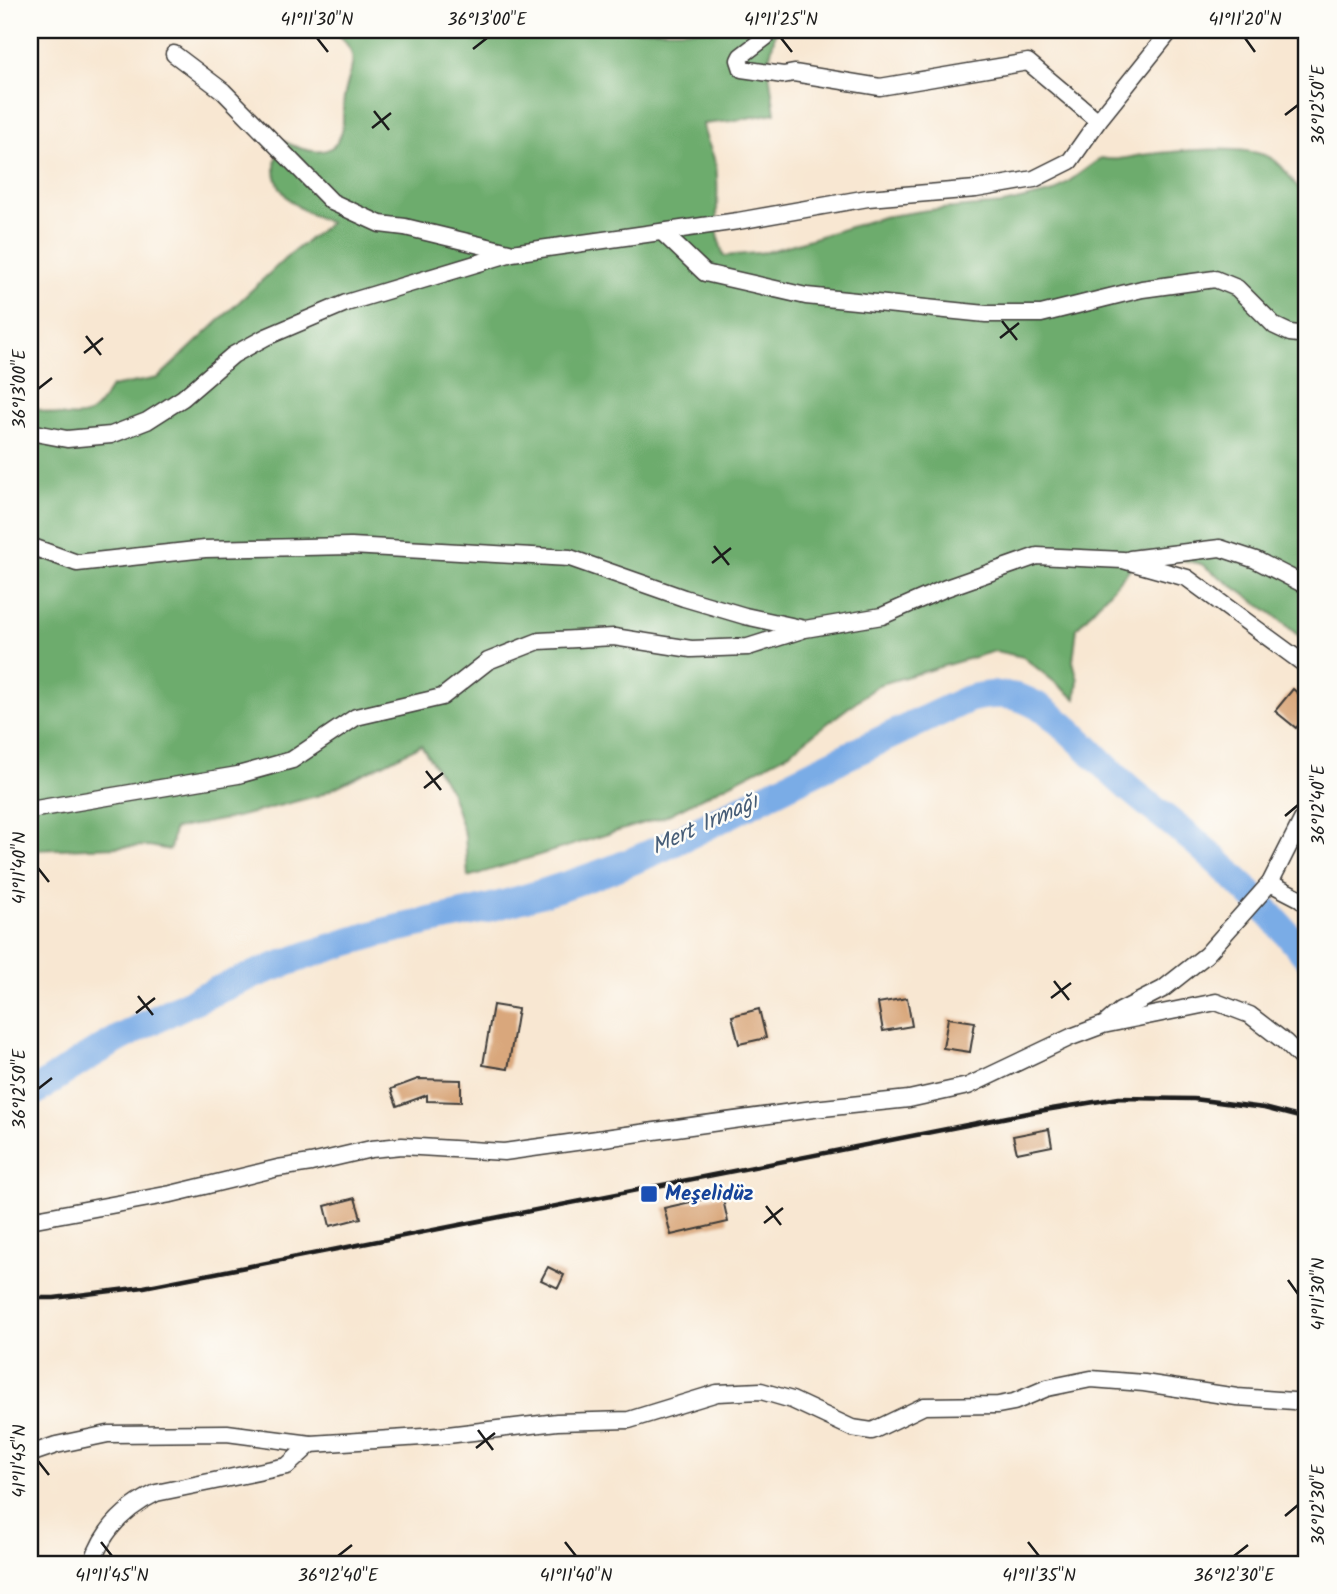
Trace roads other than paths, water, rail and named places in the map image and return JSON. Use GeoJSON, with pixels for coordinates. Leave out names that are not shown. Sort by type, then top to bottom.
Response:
{"type":"FeatureCollection","features":[{"type":"Feature","properties":{"kind":"street"},"geometry":{"type":"LineString","coordinates":[[767,30],[766,37],[741,56],[739,60],[742,69],[783,75],[794,73],[880,87],[1028,62],[1098,121]]}},
{"type":"Feature","properties":{"kind":"street"},"geometry":{"type":"LineString","coordinates":[[30,432],[66,439],[111,435],[147,421],[183,398],[233,355],[266,337],[346,303],[512,253],[662,232],[867,198],[976,189],[1034,179],[1070,161],[1098,121],[1171,30]]}},
{"type":"Feature","properties":{"kind":"street"},"geometry":{"type":"LineString","coordinates":[[174,54],[223,91],[332,202],[380,224],[405,227],[512,253]]}},
{"type":"Feature","properties":{"kind":"street"},"geometry":{"type":"LineString","coordinates":[[662,232],[705,273],[806,296],[986,314],[1041,314],[1142,289],[1215,279],[1237,288],[1275,326],[1290,334],[1307,335]]}},
{"type":"Feature","properties":{"kind":"street"},"geometry":{"type":"LineString","coordinates":[[30,547],[77,563],[205,550],[351,546],[570,558],[684,598],[805,629]]}},
{"type":"Feature","properties":{"kind":"street"},"geometry":{"type":"LineString","coordinates":[[30,810],[238,775],[292,760],[356,716],[442,697],[488,661],[539,641],[614,636],[691,649],[748,647],[805,629],[882,617],[946,587],[1037,556],[1123,560],[1220,548],[1256,560],[1307,586]]}},
{"type":"Feature","properties":{"kind":"street"},"geometry":{"type":"LineString","coordinates":[[1123,560],[1187,578],[1307,666]]}},
{"type":"Feature","properties":{"kind":"street"},"geometry":{"type":"LineString","coordinates":[[1103,1025],[1120,1012],[1163,989],[1206,955],[1270,883],[1307,810]]}},
{"type":"Feature","properties":{"kind":"street"},"geometry":{"type":"LineString","coordinates":[[1270,883],[1307,905]]}},
{"type":"Feature","properties":{"kind":"street"},"geometry":{"type":"LineString","coordinates":[[30,1220],[172,1194],[371,1149],[402,1146],[504,1152],[799,1111],[909,1099],[968,1086],[1071,1037],[1103,1025],[1216,1002],[1250,1015],[1285,1042],[1307,1064]]}},
{"type":"Feature","properties":{"kind":"street"},"geometry":{"type":"LineString","coordinates":[[30,1454],[56,1444],[108,1434],[226,1433],[311,1444],[439,1436],[557,1422],[629,1420],[717,1393],[761,1391],[792,1400],[852,1428],[872,1431],[924,1406],[998,1405],[1014,1402],[1047,1388],[1091,1379],[1144,1383],[1237,1397],[1307,1402]]}},
{"type":"Feature","properties":{"kind":"street"},"geometry":{"type":"LineString","coordinates":[[92,1564],[97,1548],[118,1518],[156,1493],[287,1466],[311,1444]]}},
{"type":"Feature","properties":{"kind":"waterway","name":"Mert Irmağı"},"geometry":{"type":"LineString","coordinates":[[30,1095],[111,1043],[197,999],[242,980],[287,962],[379,933],[520,900],[622,865],[968,699],[984,696],[1007,695],[1022,699],[1053,716],[1131,790],[1229,872],[1307,957]]}},
{"type":"Feature","properties":{"kind":"railway"},"geometry":{"type":"LineString","coordinates":[[30,1298],[54,1298],[144,1287],[1033,1112],[1119,1098],[1194,1099],[1264,1108],[1307,1119]]}},
{"type":"Feature","properties":{"kind":"place","name":"Meşelidüz"},"geometry":{"type":"Point","coordinates":[649,1194]}}]}
